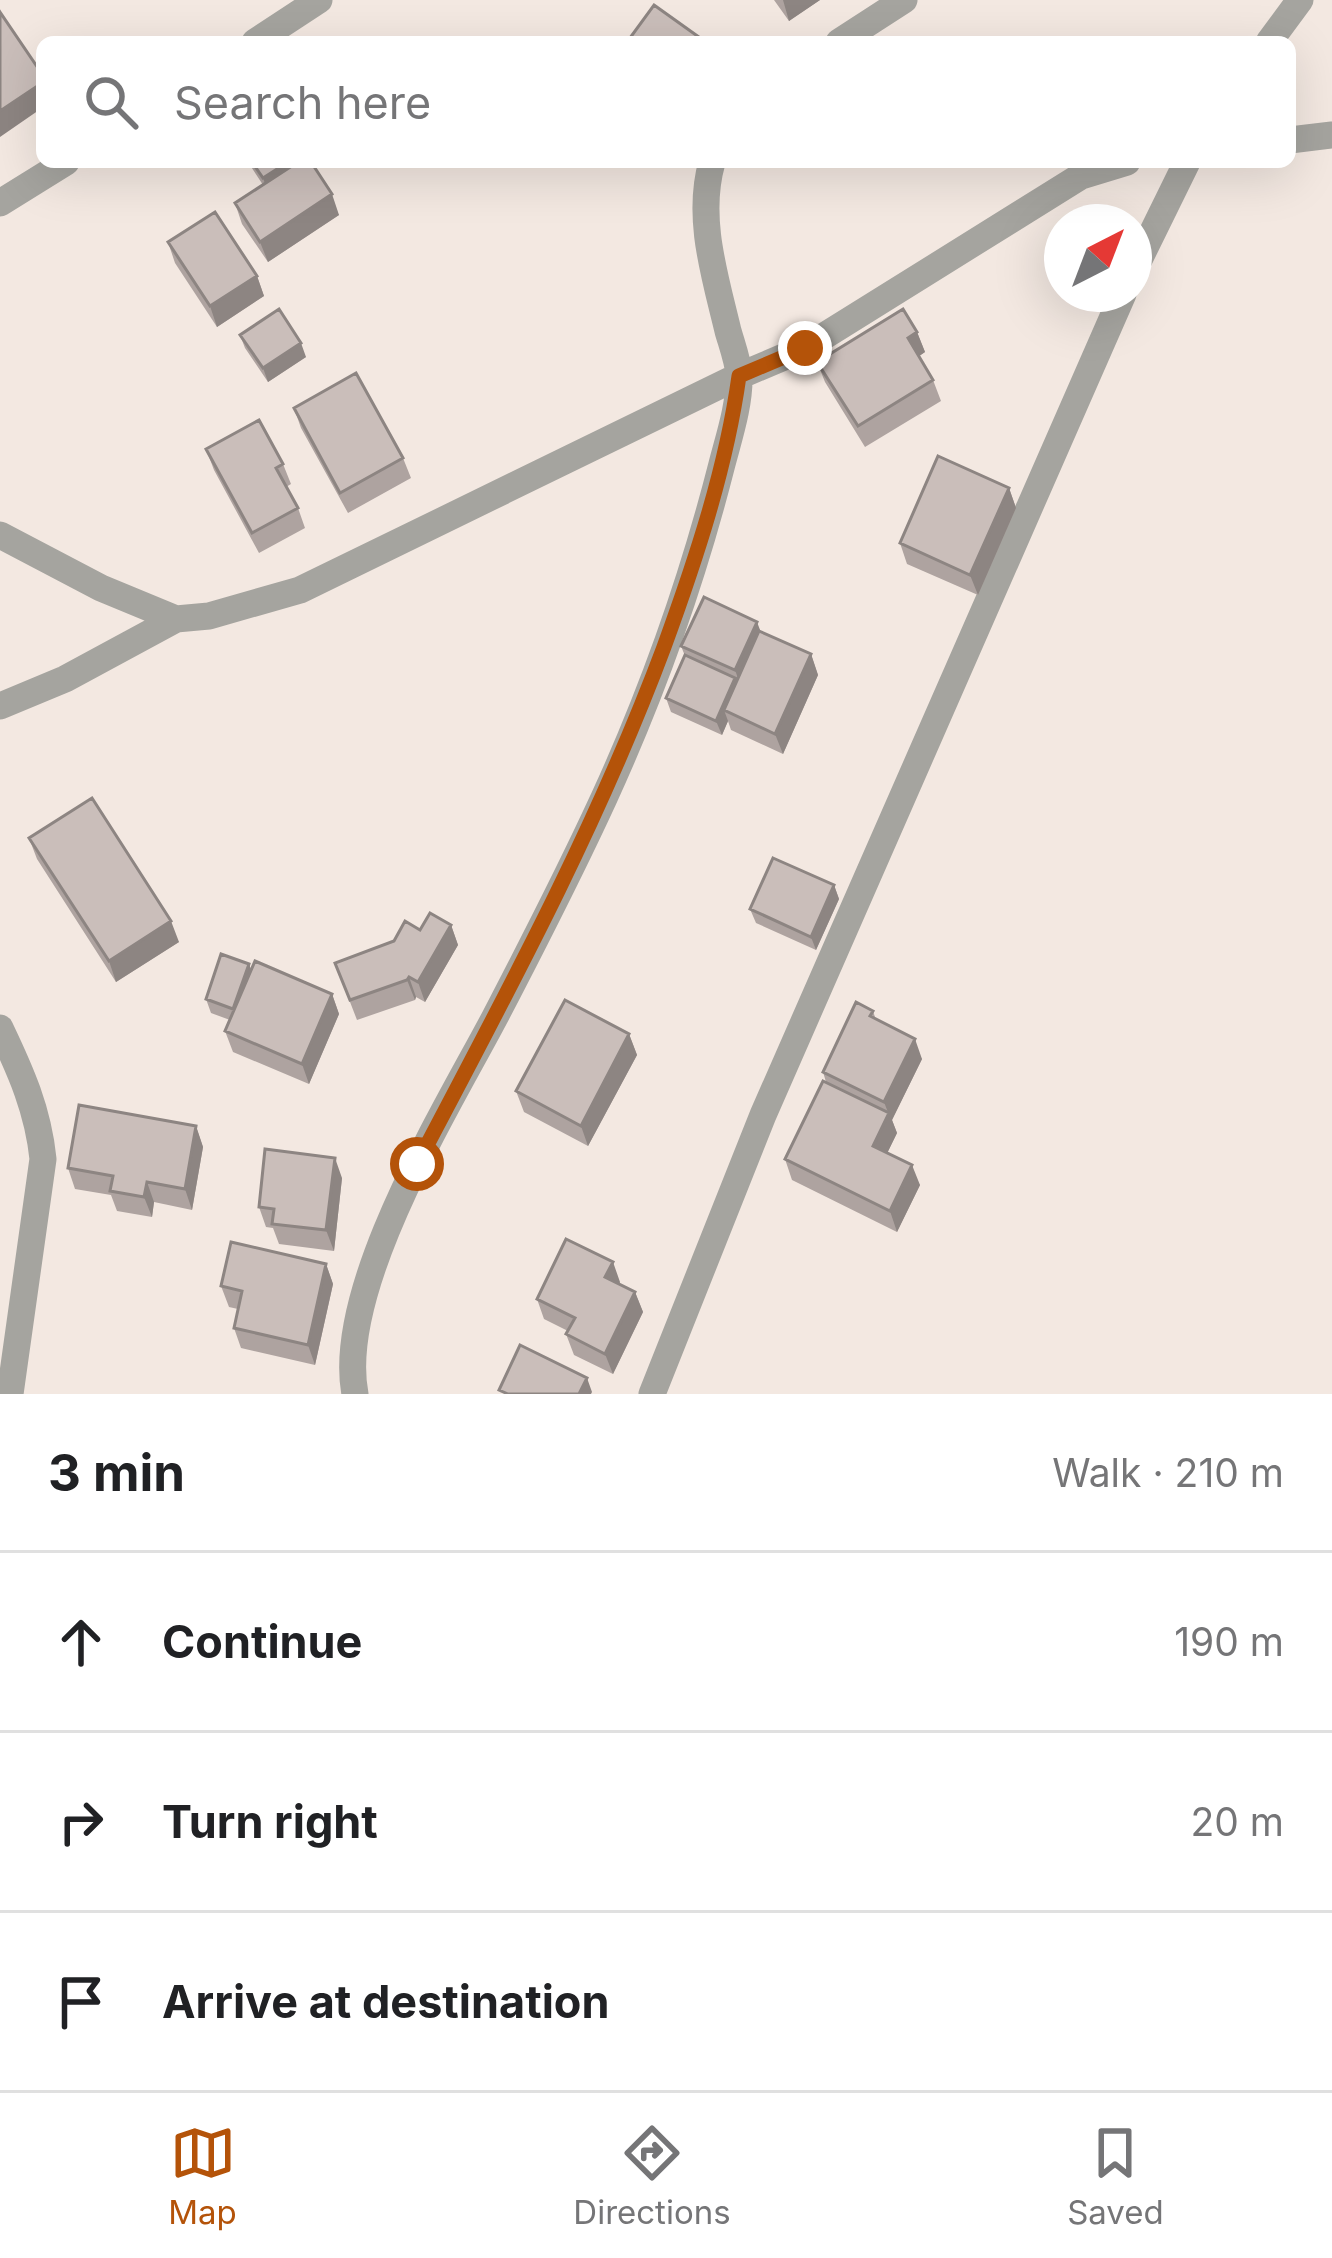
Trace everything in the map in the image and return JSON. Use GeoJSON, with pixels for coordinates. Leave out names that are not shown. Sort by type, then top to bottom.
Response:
{"type":"FeatureCollection","features":[{"type":"Feature","properties":{"kind":"street"},"geometry":{"type":"LineString","coordinates":[[265,36],[319,0]]}},
{"type":"Feature","properties":{"kind":"street"},"geometry":{"type":"LineString","coordinates":[[848,36],[904,0]]}},
{"type":"Feature","properties":{"kind":"street"},"geometry":{"type":"LineString","coordinates":[[1273,36],[1300,0]]}},
{"type":"Feature","properties":{"kind":"street"},"geometry":{"type":"LineString","coordinates":[[1296,139],[1332,135]]}},
{"type":"Feature","properties":{"kind":"street"},"geometry":{"type":"LineString","coordinates":[[0,203],[56,168]]}},
{"type":"Feature","properties":{"kind":"street"},"geometry":{"type":"LineString","coordinates":[[355,1394],[357,1321],[382,1239],[606,794],[688,583],[732,422],[739,376],[705,216],[710,168]]}},
{"type":"Feature","properties":{"kind":"street"},"geometry":{"type":"LineString","coordinates":[[0,706],[65,679],[176,619],[209,616],[300,590],[805,348],[1081,176],[1107,168]]}},
{"type":"Feature","properties":{"kind":"street"},"geometry":{"type":"LineString","coordinates":[[1152,233],[1184,168]]}},
{"type":"Feature","properties":{"kind":"street"},"geometry":{"type":"LineString","coordinates":[[652,1394],[763,1114],[1116,312]]}},
{"type":"Feature","properties":{"kind":"street"},"geometry":{"type":"LineString","coordinates":[[0,536],[101,588],[176,619]]}},
{"type":"Feature","properties":{"kind":"street"},"geometry":{"type":"LineString","coordinates":[[0,1028],[39,1124],[43,1159],[10,1394]]}},
{"type":"Feature","properties":{"kind":"street"},"geometry":{"type":"LineString","coordinates":[[0,1240],[30,1247]]}},
{"type":"Feature","properties":{"kind":"building"},"geometry":{"type":"Polygon","coordinates":[[[654,5],[697,36],[631,36],[654,5]]]}},
{"type":"Feature","properties":{"kind":"building"},"geometry":{"type":"Polygon","coordinates":[[[0,12],[36,65],[36,87],[0,111],[0,12]]]}},
{"type":"Feature","properties":{"kind":"building"},"geometry":{"type":"Polygon","coordinates":[[[256,168],[279,168],[263,178],[256,168]]]}},
{"type":"Feature","properties":{"kind":"building"},"geometry":{"type":"Polygon","coordinates":[[[289,168],[315,168],[332,194],[260,242],[235,203],[289,168]]]}},
{"type":"Feature","properties":{"kind":"building"},"geometry":{"type":"Polygon","coordinates":[[[215,212],[257,276],[210,306],[168,242],[215,212]]]}},
{"type":"Feature","properties":{"kind":"building"},"geometry":{"type":"Polygon","coordinates":[[[279,309],[301,343],[263,368],[240,335],[279,309]]]}},
{"type":"Feature","properties":{"kind":"building"},"geometry":{"type":"Polygon","coordinates":[[[903,309],[917,332],[908,338],[933,380],[858,426],[817,362],[903,309]]]}},
{"type":"Feature","properties":{"kind":"building"},"geometry":{"type":"Polygon","coordinates":[[[356,373],[403,458],[340,493],[294,408],[356,373]]]}},
{"type":"Feature","properties":{"kind":"building"},"geometry":{"type":"Polygon","coordinates":[[[259,420],[283,464],[276,468],[298,508],[252,533],[206,449],[259,420]]]}},
{"type":"Feature","properties":{"kind":"building"},"geometry":{"type":"Polygon","coordinates":[[[938,456],[1009,488],[970,575],[900,543],[938,456]]]}},
{"type":"Feature","properties":{"kind":"building"},"geometry":{"type":"Polygon","coordinates":[[[704,597],[757,622],[735,670],[681,646],[704,597]]]}},
{"type":"Feature","properties":{"kind":"building"},"geometry":{"type":"Polygon","coordinates":[[[759,631],[811,654],[775,734],[724,710],[759,631]]]}},
{"type":"Feature","properties":{"kind":"building"},"geometry":{"type":"Polygon","coordinates":[[[685,655],[735,678],[716,721],[666,698],[685,655]]]}},
{"type":"Feature","properties":{"kind":"building"},"geometry":{"type":"Polygon","coordinates":[[[92,798],[171,921],[109,961],[29,838],[92,798]]]}},
{"type":"Feature","properties":{"kind":"building"},"geometry":{"type":"Polygon","coordinates":[[[773,858],[834,885],[811,937],[750,909],[773,858]]]}},
{"type":"Feature","properties":{"kind":"building"},"geometry":{"type":"Polygon","coordinates":[[[430,913],[451,925],[418,982],[409,977],[350,1000],[335,963],[394,941],[405,921],[420,930],[430,913]]]}},
{"type":"Feature","properties":{"kind":"building"},"geometry":{"type":"Polygon","coordinates":[[[221,954],[249,964],[233,1009],[206,999],[221,954]]]}},
{"type":"Feature","properties":{"kind":"building"},"geometry":{"type":"Polygon","coordinates":[[[255,961],[332,994],[302,1064],[225,1031],[255,961]]]}},
{"type":"Feature","properties":{"kind":"building"},"geometry":{"type":"Polygon","coordinates":[[[565,1000],[629,1034],[581,1126],[516,1091],[565,1000]]]}},
{"type":"Feature","properties":{"kind":"building"},"geometry":{"type":"Polygon","coordinates":[[[856,1002],[873,1011],[870,1016],[915,1039],[884,1102],[823,1072],[856,1002]]]}},
{"type":"Feature","properties":{"kind":"building"},"geometry":{"type":"Polygon","coordinates":[[[823,1081],[889,1113],[873,1146],[912,1165],[890,1211],[785,1159],[823,1081]]]}},
{"type":"Feature","properties":{"kind":"building"},"geometry":{"type":"Polygon","coordinates":[[[79,1105],[196,1126],[185,1189],[147,1182],[144,1197],[110,1191],[113,1176],[68,1168],[79,1105]]]}},
{"type":"Feature","properties":{"kind":"building"},"geometry":{"type":"Polygon","coordinates":[[[265,1149],[335,1158],[326,1230],[272,1224],[274,1209],[259,1207],[265,1149]]]}},
{"type":"Feature","properties":{"kind":"building"},"geometry":{"type":"Polygon","coordinates":[[[566,1239],[613,1262],[605,1277],[635,1292],[605,1354],[566,1334],[575,1318],[537,1299],[566,1239]]]}},
{"type":"Feature","properties":{"kind":"building"},"geometry":{"type":"Polygon","coordinates":[[[231,1242],[326,1264],[308,1345],[234,1328],[242,1291],[221,1286],[231,1242]]]}},
{"type":"Feature","properties":{"kind":"building"},"geometry":{"type":"Polygon","coordinates":[[[520,1345],[587,1378],[579,1394],[499,1390],[520,1345]]]}},
{"type":"Feature","properties":{"kind":"route"},"geometry":{"type":"LineString","coordinates":[[417,1164],[606,794],[688,583],[715,493],[739,376],[805,348]]}}]}
